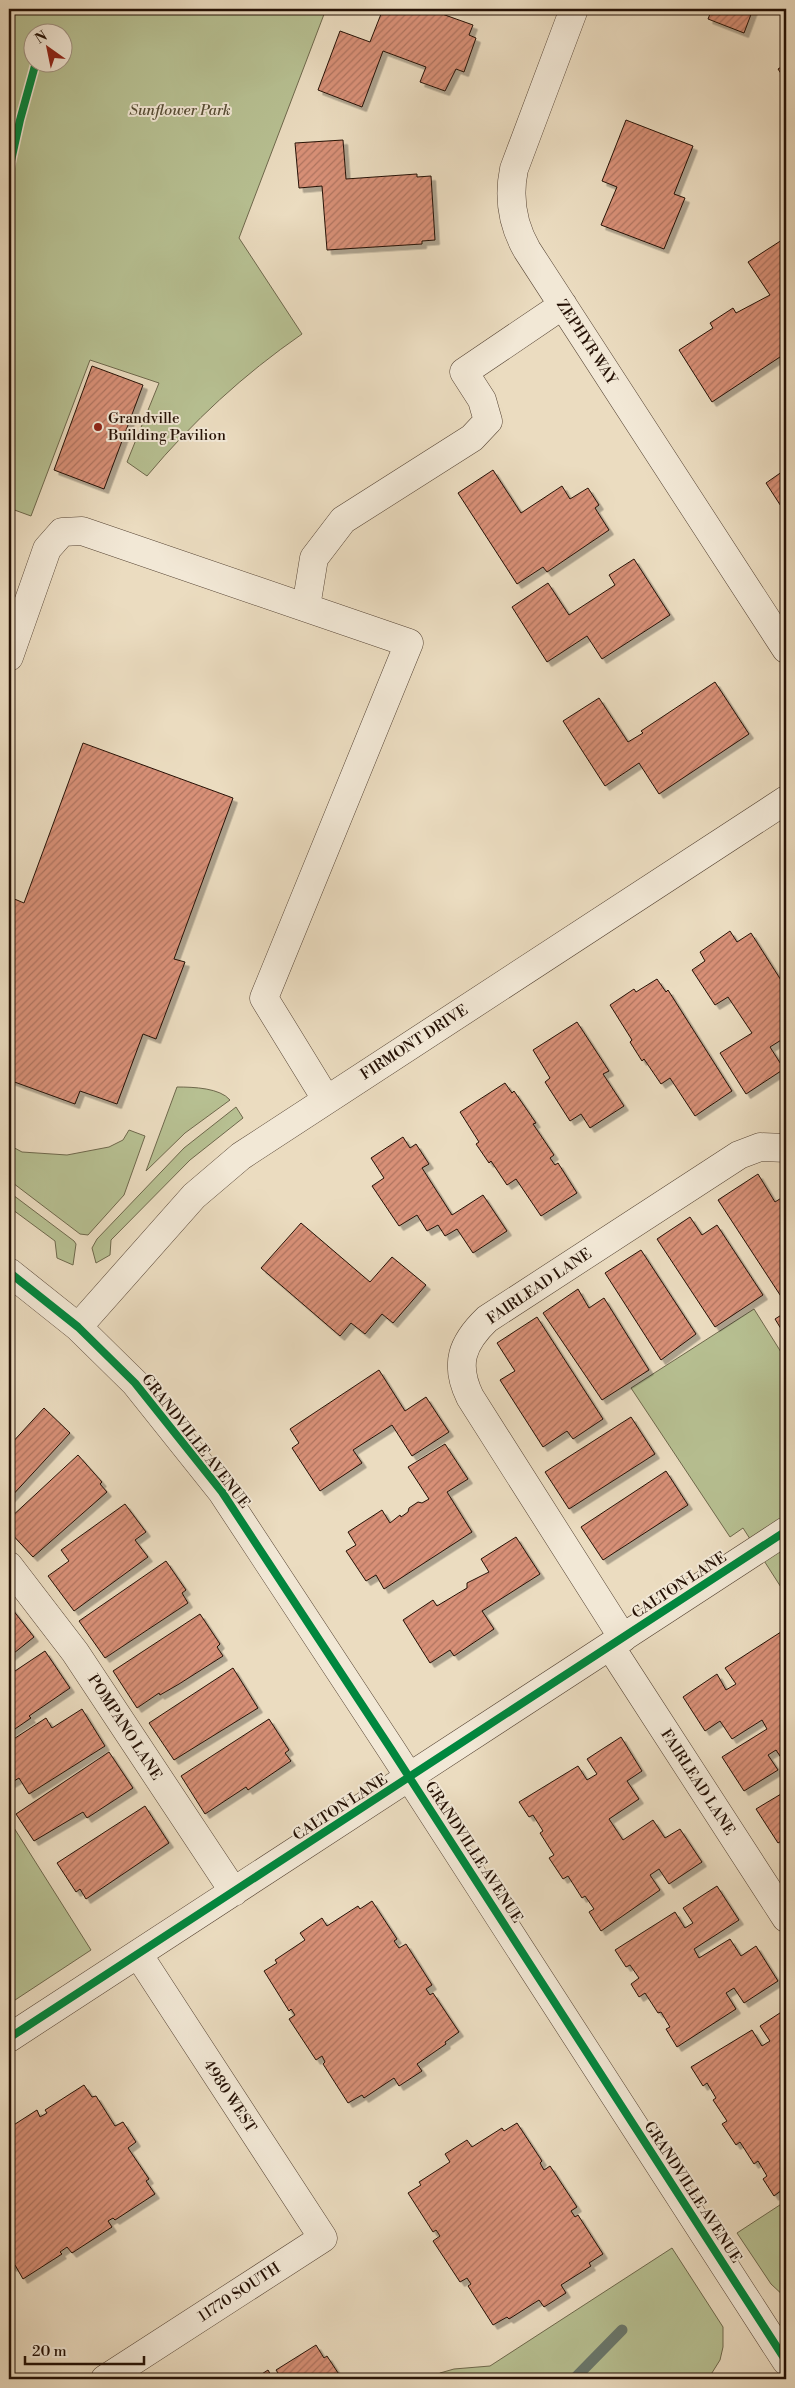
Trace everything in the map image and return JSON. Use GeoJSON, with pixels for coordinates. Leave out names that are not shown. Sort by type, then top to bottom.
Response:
{"type":"FeatureCollection","features":[{"type":"Feature","properties":{"kind":"street","name":"ZEPHYR WAY"},"geometry":{"type":"LineString","coordinates":[[574,9],[514,170],[510,191],[514,222],[522,241],[786,648]]}},
{"type":"Feature","properties":{"kind":"street"},"geometry":{"type":"LineString","coordinates":[[306,607],[314,558],[342,520],[472,438],[488,421],[482,400],[464,372],[563,305]]}},
{"type":"Feature","properties":{"kind":"street"},"geometry":{"type":"LineString","coordinates":[[9,657],[47,549],[62,532],[82,531],[410,643],[264,998],[326,1099]]}},
{"type":"Feature","properties":{"kind":"street","name":"FIRMONT DRIVE"},"geometry":{"type":"LineString","coordinates":[[78,1327],[194,1196],[247,1151],[786,800]]}},
{"type":"Feature","properties":{"kind":"street","name":"FAIRLEAD LANE"},"geometry":{"type":"LineString","coordinates":[[784,1147],[760,1147],[739,1155],[488,1319],[471,1336],[464,1351],[462,1377],[470,1397],[786,1918]]}},
{"type":"Feature","properties":{"kind":"street","name":"GRANDVILLE AVENUE"},"geometry":{"type":"LineString","coordinates":[[9,1272],[78,1327],[135,1383],[222,1492],[410,1778],[786,2361]]}},
{"type":"Feature","properties":{"kind":"street","name":"CALTON LANE"},"geometry":{"type":"LineString","coordinates":[[9,2038],[786,1531]]}},
{"type":"Feature","properties":{"kind":"street","name":"POMPANO LANE"},"geometry":{"type":"LineString","coordinates":[[9,1566],[75,1652],[234,1892]]}},
{"type":"Feature","properties":{"kind":"street","name":"4980 WEST"},"geometry":{"type":"LineString","coordinates":[[138,1954],[323,2238]]}},
{"type":"Feature","properties":{"kind":"street","name":"11770 SOUTH"},"geometry":{"type":"LineString","coordinates":[[105,2379],[323,2238]]}},
{"type":"Feature","properties":{"kind":"green space","name":"Sunflower Park"},"geometry":{"type":"Polygon","coordinates":[[[9,9],[326,9],[239,238],[302,334],[239,382],[182,436],[147,476],[127,462],[159,383],[90,360],[31,516],[9,508],[9,9]]]}},
{"type":"Feature","properties":{"kind":"green space"},"geometry":{"type":"Polygon","coordinates":[[[177,1087],[213,1091],[226,1096],[230,1100],[185,1133],[146,1171],[177,1087]]]}},
{"type":"Feature","properties":{"kind":"green space"},"geometry":{"type":"Polygon","coordinates":[[[236,1107],[243,1118],[190,1160],[111,1240],[110,1255],[96,1263],[92,1248],[97,1239],[184,1148],[236,1107]]]}},
{"type":"Feature","properties":{"kind":"green space"},"geometry":{"type":"Polygon","coordinates":[[[129,1130],[145,1136],[124,1195],[88,1235],[80,1234],[9,1180],[9,1145],[22,1152],[67,1155],[109,1147],[123,1140],[129,1130]]]}},
{"type":"Feature","properties":{"kind":"green space"},"geometry":{"type":"Polygon","coordinates":[[[9,1192],[74,1241],[76,1244],[73,1265],[57,1258],[55,1241],[9,1207],[9,1192]]]}},
{"type":"Feature","properties":{"kind":"green space"},"geometry":{"type":"Polygon","coordinates":[[[754,1309],[786,1360],[786,1595],[743,1528],[730,1537],[631,1388],[754,1309]]]}},
{"type":"Feature","properties":{"kind":"green space"},"geometry":{"type":"Polygon","coordinates":[[[9,1820],[91,1950],[9,2004],[9,1820]]]}},
{"type":"Feature","properties":{"kind":"green space"},"geometry":{"type":"Polygon","coordinates":[[[786,2201],[786,2298],[771,2284],[737,2233],[786,2201]]]}},
{"type":"Feature","properties":{"kind":"green space"},"geometry":{"type":"Polygon","coordinates":[[[672,2248],[723,2327],[723,2347],[720,2360],[710,2376],[704,2379],[432,2379],[440,2373],[454,2369],[490,2366],[672,2248]]]}},
{"type":"Feature","properties":{"kind":"building"},"geometry":{"type":"Polygon","coordinates":[[[383,9],[428,9],[473,25],[469,35],[476,38],[464,72],[456,69],[445,91],[420,82],[426,67],[383,51],[362,107],[318,90],[340,31],[370,42],[383,9]]]}},
{"type":"Feature","properties":{"kind":"building"},"geometry":{"type":"Polygon","coordinates":[[[712,9],[753,9],[744,33],[708,19],[712,9]]]}},
{"type":"Feature","properties":{"kind":"building"},"geometry":{"type":"Polygon","coordinates":[[[786,64],[786,81],[778,69],[786,64]]]}},
{"type":"Feature","properties":{"kind":"building"},"geometry":{"type":"Polygon","coordinates":[[[626,120],[693,146],[674,194],[685,198],[664,249],[601,225],[617,187],[602,181],[626,120]]]}},
{"type":"Feature","properties":{"kind":"building"},"geometry":{"type":"Polygon","coordinates":[[[343,140],[346,179],[417,174],[417,177],[431,176],[435,240],[422,241],[422,244],[327,250],[322,186],[299,188],[295,143],[343,140]]]}},
{"type":"Feature","properties":{"kind":"building"},"geometry":{"type":"Polygon","coordinates":[[[785,238],[786,310],[783,312],[786,317],[786,353],[712,402],[679,350],[713,328],[710,323],[733,308],[736,313],[770,295],[748,262],[785,238]]]}},
{"type":"Feature","properties":{"kind":"building","name":"Grandville Building Pavilion"},"geometry":{"type":"Polygon","coordinates":[[[92,366],[143,385],[104,489],[54,470],[92,366]]]}},
{"type":"Feature","properties":{"kind":"building"},"geometry":{"type":"Polygon","coordinates":[[[786,469],[786,514],[766,483],[786,469]]]}},
{"type":"Feature","properties":{"kind":"building"},"geometry":{"type":"Polygon","coordinates":[[[493,470],[521,513],[562,486],[570,499],[588,488],[599,505],[595,508],[609,530],[547,572],[543,567],[517,584],[458,493],[493,470]]]}},
{"type":"Feature","properties":{"kind":"building"},"geometry":{"type":"Polygon","coordinates":[[[634,559],[670,615],[602,659],[587,636],[547,662],[512,607],[548,583],[569,615],[615,585],[609,575],[634,559]]]}},
{"type":"Feature","properties":{"kind":"building"},"geometry":{"type":"Polygon","coordinates":[[[715,682],[749,734],[659,794],[639,763],[605,786],[563,721],[599,698],[628,742],[643,733],[641,731],[715,682]]]}},
{"type":"Feature","properties":{"kind":"building"},"geometry":{"type":"Polygon","coordinates":[[[83,743],[233,798],[174,959],[185,962],[156,1039],[143,1034],[117,1104],[80,1091],[75,1104],[9,1080],[9,907],[12,898],[24,903],[83,743]]]}},
{"type":"Feature","properties":{"kind":"building"},"geometry":{"type":"Polygon","coordinates":[[[730,931],[737,942],[751,933],[786,988],[786,1037],[770,1047],[784,1069],[746,1094],[720,1053],[752,1033],[728,997],[715,1005],[692,970],[705,961],[700,952],[730,931]]]}},
{"type":"Feature","properties":{"kind":"building"},"geometry":{"type":"Polygon","coordinates":[[[657,979],[666,992],[668,990],[732,1091],[695,1116],[670,1078],[661,1084],[644,1059],[642,1061],[630,1042],[632,1040],[610,1005],[634,989],[636,992],[657,979]]]}},
{"type":"Feature","properties":{"kind":"building"},"geometry":{"type":"Polygon","coordinates":[[[577,1022],[609,1071],[603,1074],[624,1106],[590,1128],[581,1114],[570,1121],[545,1082],[550,1078],[533,1050],[577,1022]]]}},
{"type":"Feature","properties":{"kind":"building"},"geometry":{"type":"Polygon","coordinates":[[[505,1083],[512,1093],[514,1091],[536,1123],[533,1124],[554,1155],[550,1158],[555,1165],[558,1163],[577,1193],[541,1216],[516,1179],[507,1185],[491,1161],[489,1163],[476,1144],[479,1142],[460,1112],[505,1083]]]}},
{"type":"Feature","properties":{"kind":"building"},"geometry":{"type":"Polygon","coordinates":[[[403,1137],[410,1148],[416,1144],[429,1164],[422,1168],[452,1215],[483,1195],[507,1231],[473,1253],[457,1229],[445,1236],[438,1225],[427,1231],[417,1215],[399,1226],[372,1186],[384,1178],[371,1158],[403,1137]]]}},
{"type":"Feature","properties":{"kind":"building"},"geometry":{"type":"Polygon","coordinates":[[[758,1174],[775,1202],[786,1195],[786,1299],[784,1301],[718,1200],[758,1174]]]}},
{"type":"Feature","properties":{"kind":"building"},"geometry":{"type":"Polygon","coordinates":[[[690,1217],[702,1235],[717,1225],[763,1295],[715,1327],[657,1239],[690,1217]]]}},
{"type":"Feature","properties":{"kind":"building"},"geometry":{"type":"Polygon","coordinates":[[[301,1223],[370,1282],[392,1257],[426,1285],[393,1323],[382,1314],[365,1334],[351,1323],[340,1336],[261,1268],[301,1223]]]}},
{"type":"Feature","properties":{"kind":"building"},"geometry":{"type":"Polygon","coordinates":[[[641,1250],[696,1334],[661,1360],[605,1273],[641,1250]]]}},
{"type":"Feature","properties":{"kind":"building"},"geometry":{"type":"Polygon","coordinates":[[[578,1289],[589,1308],[604,1298],[649,1370],[602,1400],[543,1313],[578,1289]]]}},
{"type":"Feature","properties":{"kind":"building"},"geometry":{"type":"Polygon","coordinates":[[[786,1312],[786,1337],[775,1319],[786,1312]]]}},
{"type":"Feature","properties":{"kind":"building"},"geometry":{"type":"Polygon","coordinates":[[[537,1317],[603,1419],[573,1439],[567,1431],[543,1447],[500,1380],[515,1371],[497,1343],[537,1317]]]}},
{"type":"Feature","properties":{"kind":"building"},"geometry":{"type":"Polygon","coordinates":[[[379,1370],[405,1411],[426,1397],[449,1432],[412,1456],[392,1425],[353,1450],[362,1463],[320,1491],[292,1448],[299,1443],[290,1429],[379,1370]]]}},
{"type":"Feature","properties":{"kind":"building"},"geometry":{"type":"Polygon","coordinates":[[[44,1408],[70,1433],[9,1499],[9,1446],[44,1408]]]}},
{"type":"Feature","properties":{"kind":"building"},"geometry":{"type":"Polygon","coordinates":[[[631,1417],[655,1454],[569,1509],[545,1472],[631,1417]]]}},
{"type":"Feature","properties":{"kind":"building"},"geometry":{"type":"Polygon","coordinates":[[[445,1444],[468,1479],[447,1492],[472,1532],[384,1589],[376,1575],[366,1581],[346,1551],[356,1545],[348,1532],[382,1510],[390,1523],[400,1515],[401,1517],[408,1512],[409,1508],[418,1502],[422,1503],[429,1499],[408,1467],[445,1444]]]}},
{"type":"Feature","properties":{"kind":"building"},"geometry":{"type":"Polygon","coordinates":[[[78,1455],[102,1482],[100,1484],[107,1492],[33,1557],[9,1531],[9,1519],[78,1455]]]}},
{"type":"Feature","properties":{"kind":"building"},"geometry":{"type":"Polygon","coordinates":[[[666,1471],[688,1505],[603,1560],[581,1527],[666,1471]]]}},
{"type":"Feature","properties":{"kind":"building"},"geometry":{"type":"Polygon","coordinates":[[[125,1504],[146,1532],[135,1540],[148,1557],[74,1611],[48,1576],[69,1561],[61,1550],[125,1504]]]}},
{"type":"Feature","properties":{"kind":"building"},"geometry":{"type":"Polygon","coordinates":[[[516,1537],[540,1574],[482,1611],[494,1629],[454,1656],[450,1650],[430,1663],[403,1620],[433,1600],[437,1606],[467,1588],[467,1583],[489,1572],[481,1559],[516,1537]]]}},
{"type":"Feature","properties":{"kind":"building"},"geometry":{"type":"Polygon","coordinates":[[[166,1561],[186,1590],[182,1593],[188,1603],[105,1658],[79,1621],[166,1561]]]}},
{"type":"Feature","properties":{"kind":"building"},"geometry":{"type":"Polygon","coordinates":[[[9,1605],[34,1637],[9,1657],[9,1605]]]}},
{"type":"Feature","properties":{"kind":"building"},"geometry":{"type":"Polygon","coordinates":[[[200,1614],[220,1644],[217,1647],[223,1656],[137,1708],[113,1671],[200,1614]]]}},
{"type":"Feature","properties":{"kind":"building"},"geometry":{"type":"Polygon","coordinates":[[[784,1630],[786,1634],[786,1765],[776,1750],[768,1755],[778,1770],[744,1791],[722,1757],[767,1729],[762,1720],[732,1739],[720,1721],[705,1731],[683,1697],[717,1674],[726,1690],[736,1684],[725,1668],[784,1630]]]}},
{"type":"Feature","properties":{"kind":"building"},"geometry":{"type":"Polygon","coordinates":[[[45,1651],[70,1688],[29,1716],[31,1718],[9,1733],[9,1675],[45,1651]]]}},
{"type":"Feature","properties":{"kind":"building"},"geometry":{"type":"Polygon","coordinates":[[[233,1668],[258,1708],[174,1760],[149,1723],[233,1668]]]}},
{"type":"Feature","properties":{"kind":"building"},"geometry":{"type":"Polygon","coordinates":[[[82,1709],[105,1746],[29,1794],[19,1778],[9,1784],[9,1742],[46,1718],[52,1728],[82,1709]]]}},
{"type":"Feature","properties":{"kind":"building"},"geometry":{"type":"Polygon","coordinates":[[[269,1719],[289,1750],[285,1753],[291,1761],[248,1790],[246,1787],[205,1814],[181,1776],[269,1719]]]}},
{"type":"Feature","properties":{"kind":"building"},"geometry":{"type":"Polygon","coordinates":[[[621,1737],[642,1771],[627,1781],[639,1799],[609,1819],[623,1840],[653,1820],[665,1838],[680,1829],[702,1862],[669,1884],[659,1869],[650,1875],[660,1890],[601,1931],[589,1912],[594,1909],[585,1896],[582,1898],[568,1876],[563,1879],[549,1858],[554,1855],[540,1833],[543,1831],[533,1815],[529,1817],[519,1802],[578,1766],[587,1780],[597,1774],[587,1759],[621,1737]]]}},
{"type":"Feature","properties":{"kind":"building"},"geometry":{"type":"Polygon","coordinates":[[[109,1752],[133,1788],[87,1818],[83,1812],[34,1841],[16,1814],[109,1752]]]}},
{"type":"Feature","properties":{"kind":"building"},"geometry":{"type":"Polygon","coordinates":[[[786,1791],[786,1838],[778,1843],[756,1809],[786,1791]]]}},
{"type":"Feature","properties":{"kind":"building"},"geometry":{"type":"Polygon","coordinates":[[[145,1806],[169,1843],[86,1899],[80,1889],[76,1892],[57,1863],[145,1806]]]}},
{"type":"Feature","properties":{"kind":"building"},"geometry":{"type":"Polygon","coordinates":[[[717,1886],[739,1920],[694,1949],[699,1958],[730,1939],[741,1956],[756,1946],[778,1981],[744,2003],[734,1988],[726,1993],[736,2009],[677,2047],[666,2029],[670,2027],[661,2012],[658,2013],[645,1993],[639,1997],[631,1984],[639,1978],[630,1965],[626,1967],[615,1950],[675,1912],[685,1928],[693,1923],[683,1908],[717,1886]]]}},
{"type":"Feature","properties":{"kind":"building"},"geometry":{"type":"Polygon","coordinates":[[[372,1901],[397,1939],[394,1941],[399,1948],[406,1944],[432,1985],[426,1989],[430,1995],[433,1993],[459,2032],[445,2042],[446,2044],[417,2064],[422,2071],[399,2086],[394,2078],[364,2098],[362,2095],[348,2103],[323,2064],[325,2062],[322,2056],[316,2060],[289,2019],[295,2015],[291,2009],[289,2011],[264,1971],[277,1963],[275,1960],[305,1940],[300,1933],[322,1918],[327,1926],[358,1906],[360,1909],[372,1901]]]}},
{"type":"Feature","properties":{"kind":"building"},"geometry":{"type":"Polygon","coordinates":[[[786,2009],[786,2083],[782,2085],[786,2092],[786,2187],[774,2196],[763,2179],[767,2176],[758,2161],[754,2164],[740,2142],[736,2145],[722,2124],[727,2121],[713,2100],[716,2098],[707,2083],[703,2086],[691,2067],[752,2030],[762,2046],[770,2041],[760,2026],[786,2009]]]}},
{"type":"Feature","properties":{"kind":"building"},"geometry":{"type":"Polygon","coordinates":[[[84,2085],[92,2097],[96,2096],[115,2126],[123,2122],[136,2142],[128,2148],[149,2179],[146,2181],[155,2194],[115,2220],[113,2218],[108,2221],[112,2227],[72,2253],[67,2247],[60,2252],[62,2254],[23,2279],[15,2265],[12,2267],[9,2263],[9,2128],[37,2110],[40,2117],[47,2113],[45,2110],[84,2085]]]}},
{"type":"Feature","properties":{"kind":"building"},"geometry":{"type":"Polygon","coordinates":[[[517,2123],[542,2161],[540,2163],[544,2170],[550,2166],[577,2207],[571,2211],[575,2217],[578,2215],[603,2254],[589,2263],[591,2266],[561,2285],[566,2293],[544,2307],[539,2300],[509,2319],[507,2317],[493,2325],[468,2286],[471,2284],[467,2278],[460,2282],[433,2241],[440,2236],[436,2230],[433,2232],[408,2193],[421,2185],[419,2182],[450,2162],[445,2154],[467,2140],[472,2147],[502,2128],[504,2131],[517,2123]]]}},
{"type":"Feature","properties":{"kind":"building"},"geometry":{"type":"Polygon","coordinates":[[[316,2345],[324,2358],[327,2356],[342,2379],[254,2379],[268,2370],[272,2377],[278,2373],[276,2370],[316,2345]]]}},
{"type":"Feature","properties":{"kind":"waterway"},"geometry":{"type":"LineString","coordinates":[[574,2379],[622,2330]]}},
{"type":"Feature","properties":{"kind":"cycle path"},"geometry":{"type":"LineString","coordinates":[[9,170],[33,72]]}},
{"type":"Feature","properties":{"kind":"cycle path"},"geometry":{"type":"LineString","coordinates":[[9,1272],[78,1327],[135,1383],[222,1492],[391,1749],[786,2361]]}},
{"type":"Feature","properties":{"kind":"cycle path"},"geometry":{"type":"LineString","coordinates":[[9,2038],[786,1531]]}},
{"type":"Feature","properties":{"kind":"place","name":"Grandville Building Pavilion"},"geometry":{"type":"Point","coordinates":[98,427]}}]}
